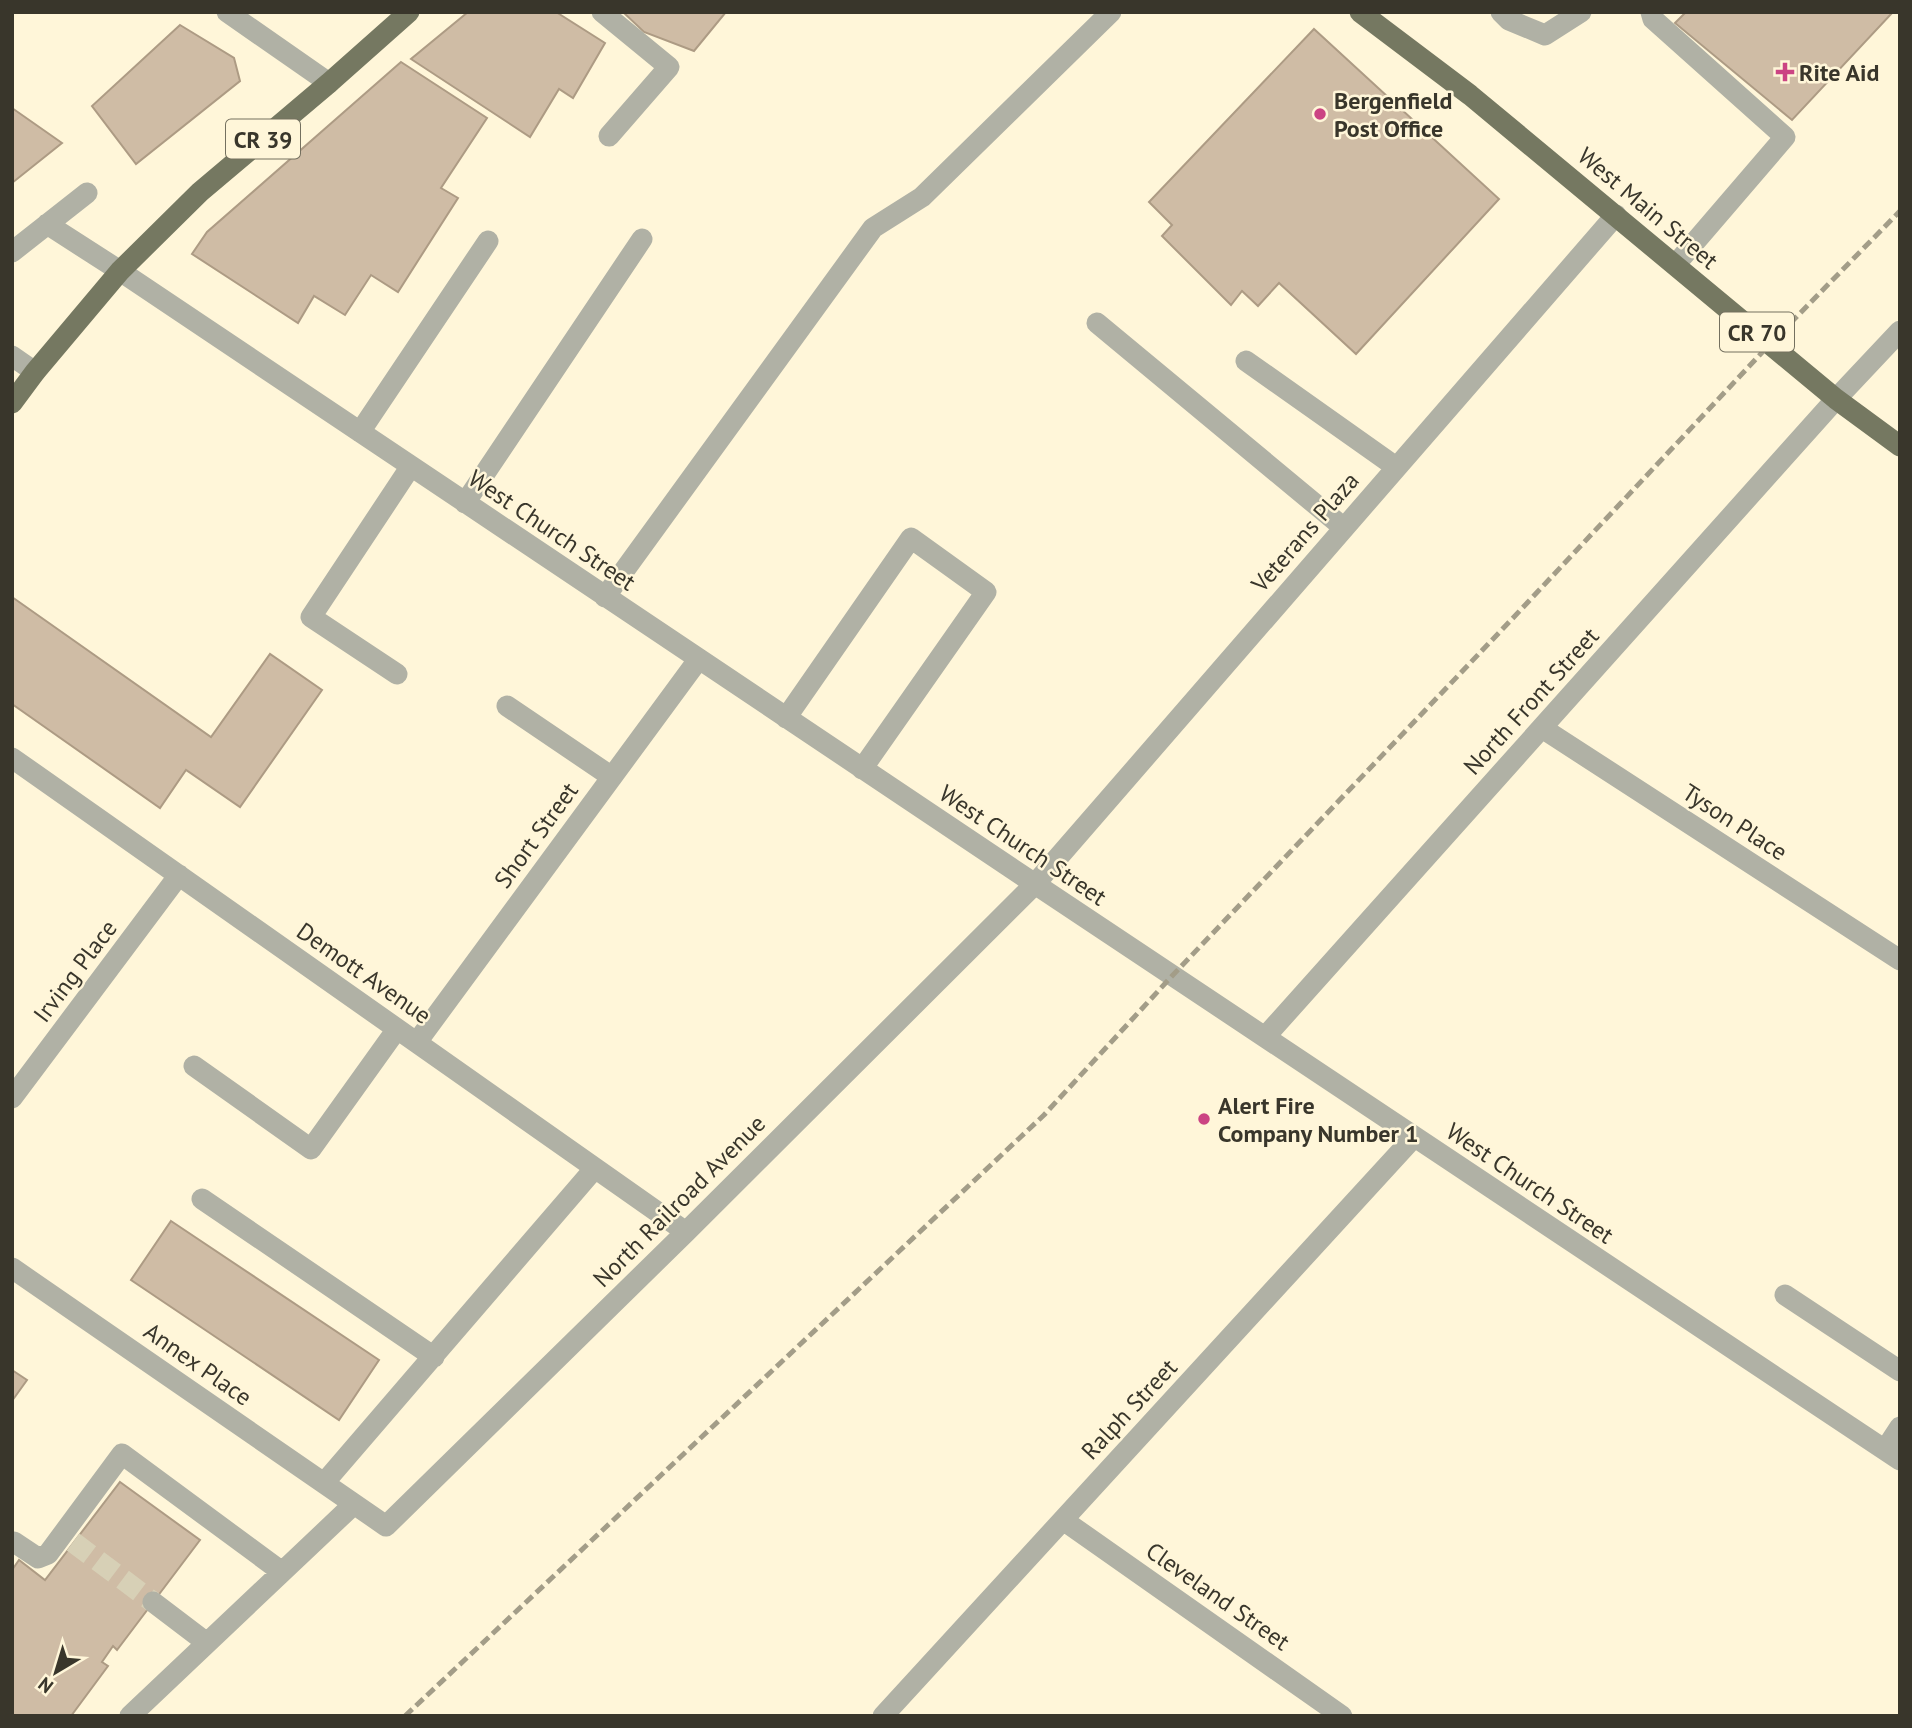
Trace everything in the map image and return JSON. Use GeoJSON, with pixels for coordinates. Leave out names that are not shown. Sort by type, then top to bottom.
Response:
{"type":"FeatureCollection","features":[{"type":"Feature","properties":{"kind":"main road","name":"CR 39"},"geometry":{"type":"LineString","coordinates":[[12,403],[120,271],[200,192],[410,12]]}},
{"type":"Feature","properties":{"kind":"main road","name":"West Main Street"},"geometry":{"type":"LineString","coordinates":[[1360,12],[1470,95],[1836,399],[1900,446]]}},
{"type":"Feature","properties":{"kind":"street"},"geometry":{"type":"LineString","coordinates":[[227,12],[330,83]]}},
{"type":"Feature","properties":{"kind":"street"},"geometry":{"type":"LineString","coordinates":[[602,12],[669,66],[609,136]]}},
{"type":"Feature","properties":{"kind":"street"},"geometry":{"type":"LineString","coordinates":[[605,597],[873,228],[922,197],[1111,12]]}},
{"type":"Feature","properties":{"kind":"street"},"geometry":{"type":"LineString","coordinates":[[1501,12],[1509,20],[1545,35],[1581,12]]}},
{"type":"Feature","properties":{"kind":"street"},"geometry":{"type":"LineString","coordinates":[[1651,12],[1653,19],[1785,137],[1676,264]]}},
{"type":"Feature","properties":{"kind":"street"},"geometry":{"type":"LineString","coordinates":[[12,252],[87,193]]}},
{"type":"Feature","properties":{"kind":"street","name":"Veterans Plaza"},"geometry":{"type":"LineString","coordinates":[[1035,884],[1616,215]]}},
{"type":"Feature","properties":{"kind":"street","name":"West Church Street"},"geometry":{"type":"LineString","coordinates":[[47,224],[1892,1455]]}},
{"type":"Feature","properties":{"kind":"street"},"geometry":{"type":"LineString","coordinates":[[465,503],[642,239]]}},
{"type":"Feature","properties":{"kind":"street"},"geometry":{"type":"LineString","coordinates":[[360,432],[488,241]]}},
{"type":"Feature","properties":{"kind":"street"},"geometry":{"type":"LineString","coordinates":[[1097,323],[1344,528]]}},
{"type":"Feature","properties":{"kind":"street","name":"North Front Street"},"geometry":{"type":"LineString","coordinates":[[1265,1037],[1836,399],[1900,331]]}},
{"type":"Feature","properties":{"kind":"street"},"geometry":{"type":"LineString","coordinates":[[12,356],[35,372]]}},
{"type":"Feature","properties":{"kind":"street"},"geometry":{"type":"LineString","coordinates":[[1246,361],[1396,467]]}},
{"type":"Feature","properties":{"kind":"street"},"geometry":{"type":"LineString","coordinates":[[397,674],[311,618],[411,466]]}},
{"type":"Feature","properties":{"kind":"street"},"geometry":{"type":"LineString","coordinates":[[786,718],[911,538],[986,592],[862,769]]}},
{"type":"Feature","properties":{"kind":"street","name":"Short Street"},"geometry":{"type":"LineString","coordinates":[[417,1042],[698,660]]}},
{"type":"Feature","properties":{"kind":"street"},"geometry":{"type":"LineString","coordinates":[[507,706],[612,777]]}},
{"type":"Feature","properties":{"kind":"street","name":"Tyson Place"},"geometry":{"type":"LineString","coordinates":[[1542,728],[1900,960]]}},
{"type":"Feature","properties":{"kind":"street","name":"Demott Avenue"},"geometry":{"type":"LineString","coordinates":[[12,758],[686,1232]]}},
{"type":"Feature","properties":{"kind":"street","name":"Irving Place"},"geometry":{"type":"LineString","coordinates":[[12,1098],[179,875]]}},
{"type":"Feature","properties":{"kind":"street","name":"North Railroad Avenue"},"geometry":{"type":"LineString","coordinates":[[354,1503],[386,1526],[1035,884]]}},
{"type":"Feature","properties":{"kind":"street"},"geometry":{"type":"LineString","coordinates":[[194,1066],[311,1149],[397,1029]]}},
{"type":"Feature","properties":{"kind":"street","name":"Ralph Street"},"geometry":{"type":"LineString","coordinates":[[883,1716],[1414,1137]]}},
{"type":"Feature","properties":{"kind":"street"},"geometry":{"type":"LineString","coordinates":[[324,1483],[595,1168]]}},
{"type":"Feature","properties":{"kind":"street"},"geometry":{"type":"LineString","coordinates":[[202,1199],[433,1357]]}},
{"type":"Feature","properties":{"kind":"street","name":"Annex Place"},"geometry":{"type":"LineString","coordinates":[[12,1268],[354,1503]]}},
{"type":"Feature","properties":{"kind":"street"},"geometry":{"type":"LineString","coordinates":[[1785,1295],[1900,1371]]}},
{"type":"Feature","properties":{"kind":"street"},"geometry":{"type":"LineString","coordinates":[[1892,1455],[1900,1427]]}},
{"type":"Feature","properties":{"kind":"street"},"geometry":{"type":"LineString","coordinates":[[12,1543],[38,1558],[48,1554],[67,1539],[122,1454],[282,1572]]}},
{"type":"Feature","properties":{"kind":"street"},"geometry":{"type":"LineString","coordinates":[[130,1716],[354,1503]]}},
{"type":"Feature","properties":{"kind":"street","name":"Cleveland Street"},"geometry":{"type":"LineString","coordinates":[[1063,1520],[1342,1716]]}},
{"type":"Feature","properties":{"kind":"street"},"geometry":{"type":"LineString","coordinates":[[153,1602],[207,1643]]}},
{"type":"Feature","properties":{"kind":"building"},"geometry":{"type":"Polygon","coordinates":[[[468,12],[556,12],[605,43],[573,98],[559,89],[530,137],[411,59],[468,12]]]}},
{"type":"Feature","properties":{"kind":"building"},"geometry":{"type":"Polygon","coordinates":[[[623,12],[726,12],[694,51],[644,32],[623,12]]]}},
{"type":"Feature","properties":{"kind":"building","name":"Rite Aid"},"geometry":{"type":"Polygon","coordinates":[[[1686,12],[1893,12],[1792,120],[1675,23],[1686,12]]]}},
{"type":"Feature","properties":{"kind":"building"},"geometry":{"type":"Polygon","coordinates":[[[180,25],[234,58],[240,81],[136,164],[92,106],[180,25]]]}},
{"type":"Feature","properties":{"kind":"building","name":"Bergenfield Post Office"},"geometry":{"type":"Polygon","coordinates":[[[1314,29],[1499,199],[1356,354],[1279,283],[1258,306],[1242,291],[1231,305],[1162,236],[1172,225],[1149,202],[1314,29]]]}},
{"type":"Feature","properties":{"kind":"building"},"geometry":{"type":"Polygon","coordinates":[[[401,62],[487,118],[441,188],[458,198],[398,292],[371,275],[345,315],[314,296],[298,323],[192,254],[207,232],[401,62]]]}},
{"type":"Feature","properties":{"kind":"building"},"geometry":{"type":"Polygon","coordinates":[[[12,108],[62,143],[12,183],[12,108]]]}},
{"type":"Feature","properties":{"kind":"building"},"geometry":{"type":"Polygon","coordinates":[[[12,597],[211,737],[270,654],[322,690],[240,807],[186,770],[160,808],[12,704],[12,597]]]}},
{"type":"Feature","properties":{"kind":"building"},"geometry":{"type":"Polygon","coordinates":[[[171,1221],[379,1360],[339,1420],[131,1280],[171,1221]]]}},
{"type":"Feature","properties":{"kind":"building"},"geometry":{"type":"Polygon","coordinates":[[[12,1370],[27,1380],[12,1401],[12,1370]]]}},
{"type":"Feature","properties":{"kind":"building"},"geometry":{"type":"Polygon","coordinates":[[[120,1482],[200,1540],[117,1650],[113,1646],[102,1662],[108,1666],[71,1716],[12,1716],[12,1570],[19,1560],[45,1580],[120,1482]]]}},
{"type":"Feature","properties":{"kind":"tunnel"},"geometry":{"type":"LineString","coordinates":[[73,1542],[153,1602]]}},
{"type":"Feature","properties":{"kind":"railway"},"geometry":{"type":"LineString","coordinates":[[405,1716],[1044,1115],[1172,976],[1770,344],[1900,211]]}},
{"type":"Feature","properties":{"kind":"place","name":"Rite Aid"},"geometry":{"type":"Point","coordinates":[1785,72]}},
{"type":"Feature","properties":{"kind":"place","name":"Bergenfield Post Office"},"geometry":{"type":"Point","coordinates":[1320,114]}},
{"type":"Feature","properties":{"kind":"place","name":"Alert Fire Company Number 1"},"geometry":{"type":"Point","coordinates":[1204,1119]}}]}
